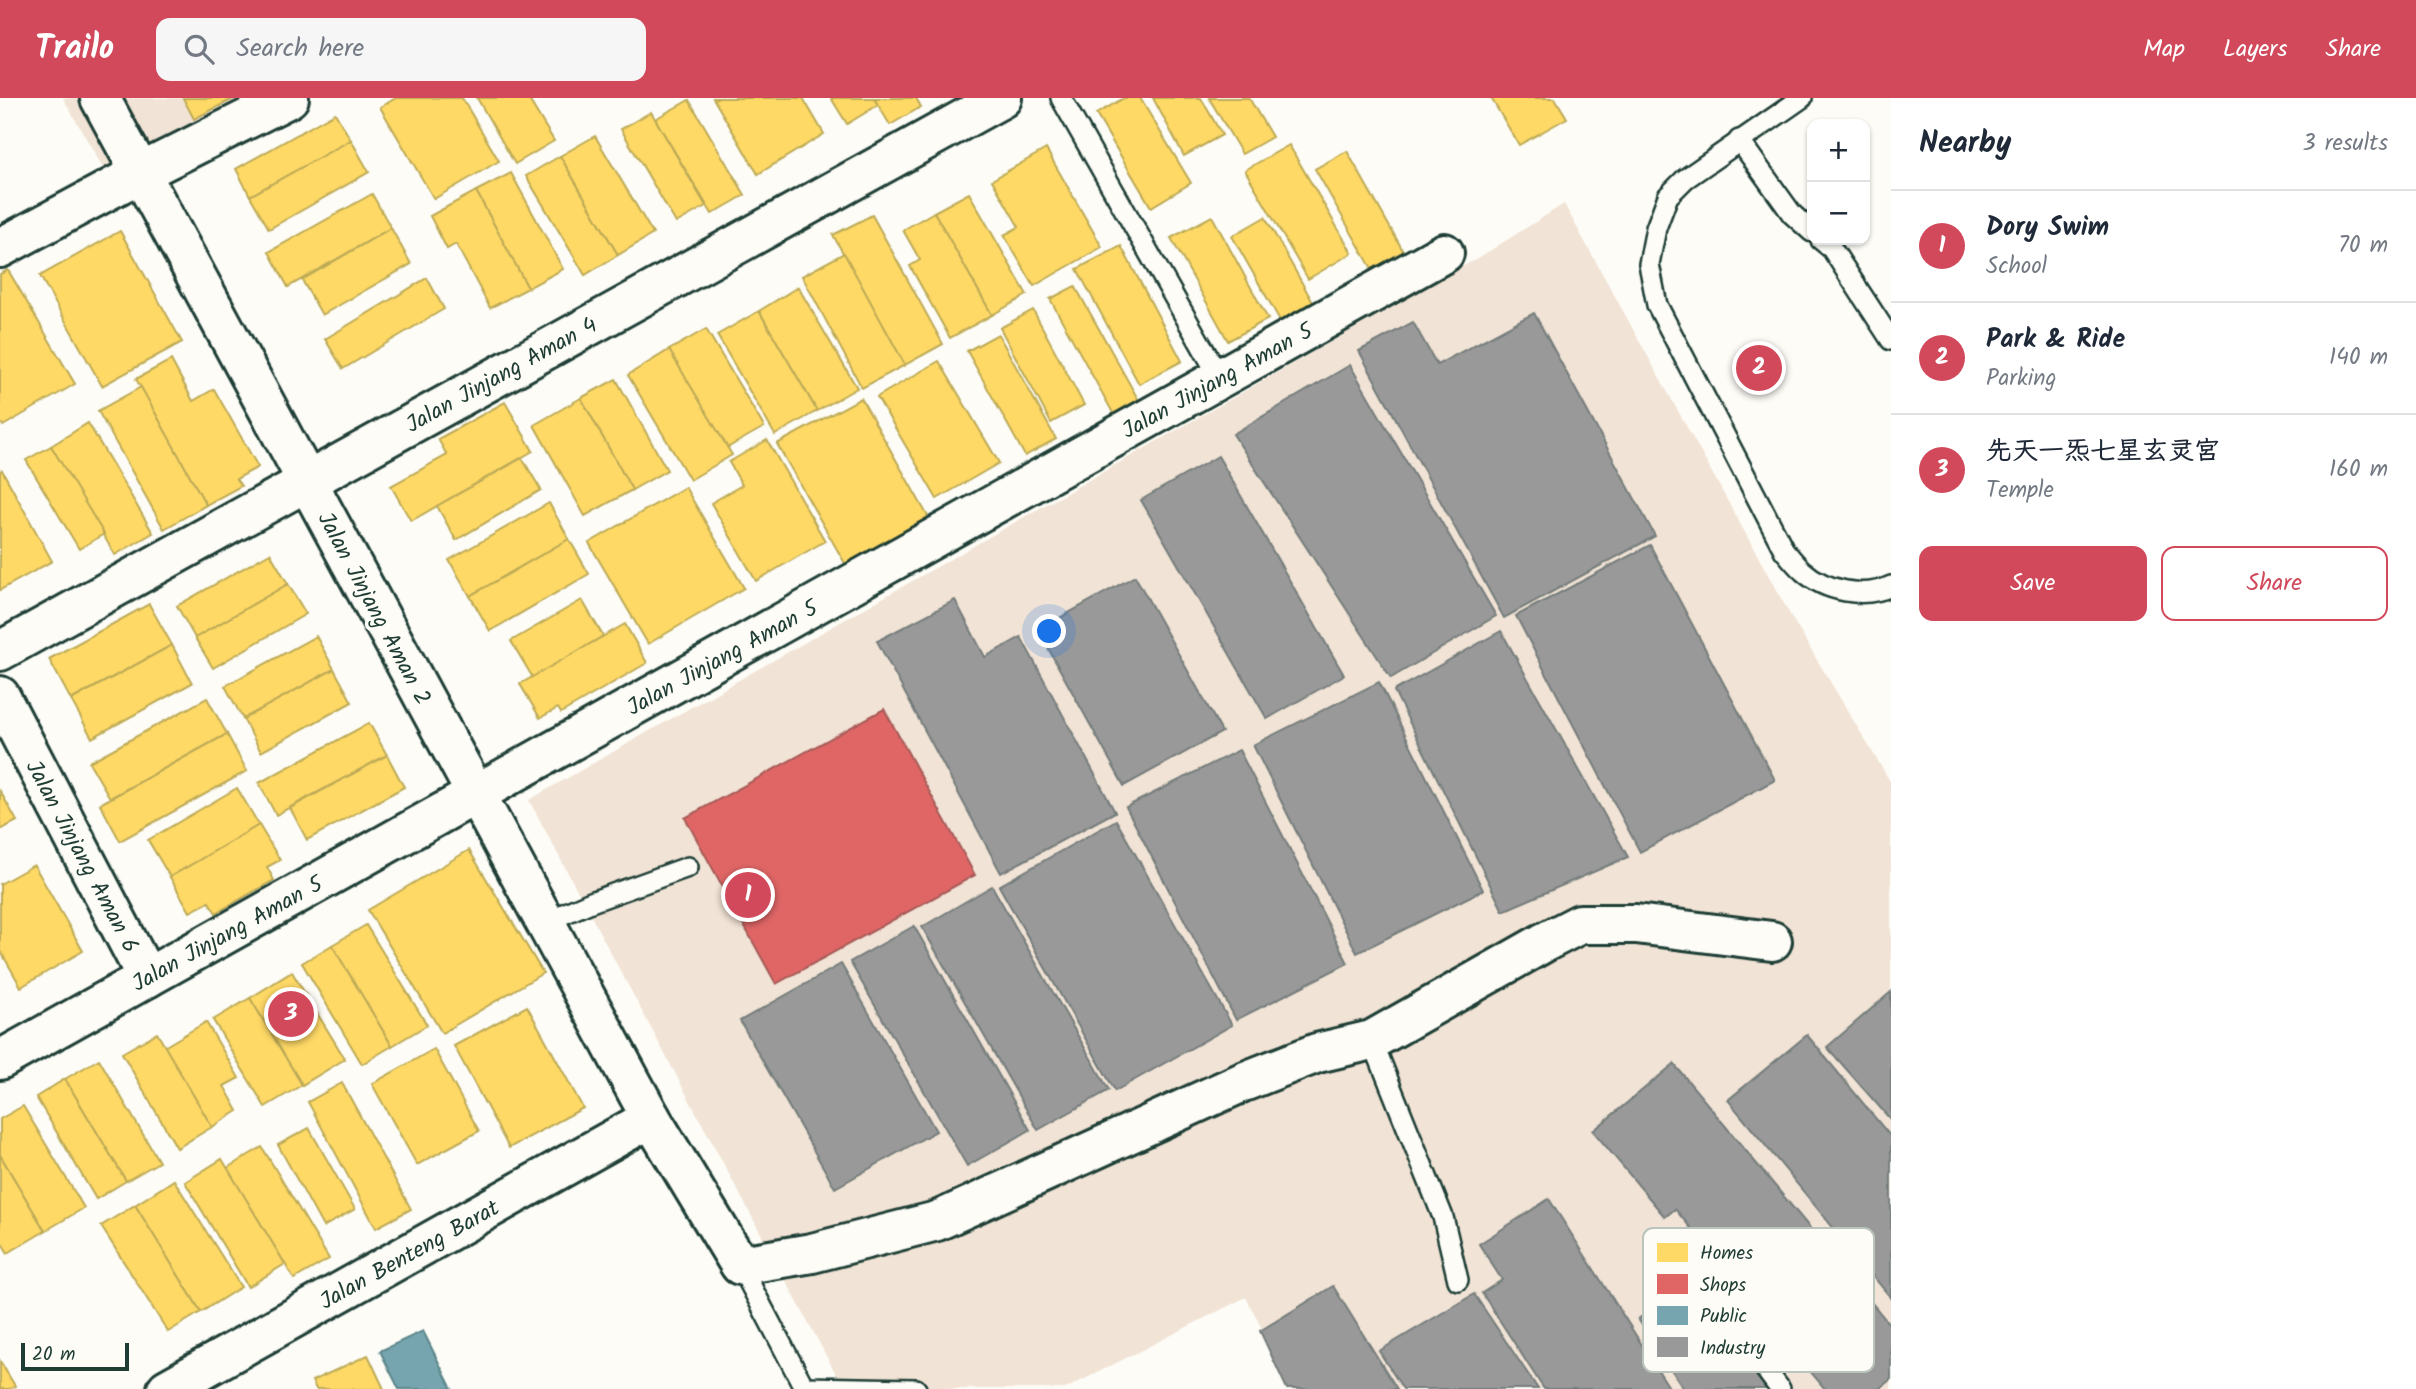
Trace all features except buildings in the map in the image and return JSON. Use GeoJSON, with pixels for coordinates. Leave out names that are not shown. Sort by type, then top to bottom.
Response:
{"type":"FeatureCollection","features":[{"type":"Feature","properties":{"kind":"street","name":"Jalan Jinjang Aman 2"},"geometry":{"type":"LineString","coordinates":[[100,98],[651,1118],[740,1265]]}},
{"type":"Feature","properties":{"kind":"street"},"geometry":{"type":"LineString","coordinates":[[0,248],[289,98]]}},
{"type":"Feature","properties":{"kind":"street","name":"Jalan Jinjang Aman 4"},"geometry":{"type":"LineString","coordinates":[[0,651],[1002,98]]}},
{"type":"Feature","properties":{"kind":"street","name":"Jalan Jinjang Aman 5"},"geometry":{"type":"LineString","coordinates":[[0,1060],[1444,253]]}},
{"type":"Feature","properties":{"kind":"street","name":"Jalan Jinjang Aman 6"},"geometry":{"type":"LineString","coordinates":[[0,696],[147,978]]}},
{"type":"Feature","properties":{"kind":"street"},"geometry":{"type":"LineString","coordinates":[[740,1265],[812,1253],[937,1221],[1243,1082],[1317,1053],[1373,1040],[1580,924],[1636,925],[1772,941]]}},
{"type":"Feature","properties":{"kind":"street","name":"Jalan Benteng Barat"},"geometry":{"type":"LineString","coordinates":[[167,1389],[651,1118]]}},
{"type":"Feature","properties":{"kind":"lane"},"geometry":{"type":"LineString","coordinates":[[1061,98],[1220,378]]}},
{"type":"Feature","properties":{"kind":"lane"},"geometry":{"type":"LineString","coordinates":[[1802,98],[1685,179],[1668,196],[1656,228],[1649,264],[1657,305],[1784,550],[1804,572],[1827,586],[1863,593],[1891,586]]}},
{"type":"Feature","properties":{"kind":"lane"},"geometry":{"type":"LineString","coordinates":[[1739,140],[1792,214],[1807,228]]}},
{"type":"Feature","properties":{"kind":"lane"},"geometry":{"type":"LineString","coordinates":[[1828,245],[1891,340]]}},
{"type":"Feature","properties":{"kind":"lane"},"geometry":{"type":"LineString","coordinates":[[545,922],[591,902],[688,867]]}},
{"type":"Feature","properties":{"kind":"lane"},"geometry":{"type":"LineString","coordinates":[[1373,1040],[1443,1217],[1458,1280]]}},
{"type":"Feature","properties":{"kind":"lane"},"geometry":{"type":"LineString","coordinates":[[740,1265],[804,1388],[916,1389]]}},
{"type":"Feature","properties":{"kind":"lane"},"geometry":{"type":"LineString","coordinates":[[1767,1372],[1780,1389]]}},
{"type":"Feature","properties":{"kind":"shaded area"},"geometry":{"type":"Polygon","coordinates":[[[63,98],[257,98],[106,173],[63,98]]]}},
{"type":"Feature","properties":{"kind":"shaded area"},"geometry":{"type":"Polygon","coordinates":[[[1564,204],[1793,620],[1891,783],[1891,1389],[1292,1389],[1246,1297],[1065,1389],[844,1389],[529,800],[1483,255],[1564,204]]]}},
{"type":"Feature","properties":{"kind":"place","name":"Park & Ride"},"geometry":{"type":"Point","coordinates":[1759,368]}},
{"type":"Feature","properties":{"kind":"place","name":"Dory Swim"},"geometry":{"type":"Point","coordinates":[748,895]}},
{"type":"Feature","properties":{"kind":"place","name":"先天一炁七星玄灵宫"},"geometry":{"type":"Point","coordinates":[291,1014]}}]}
